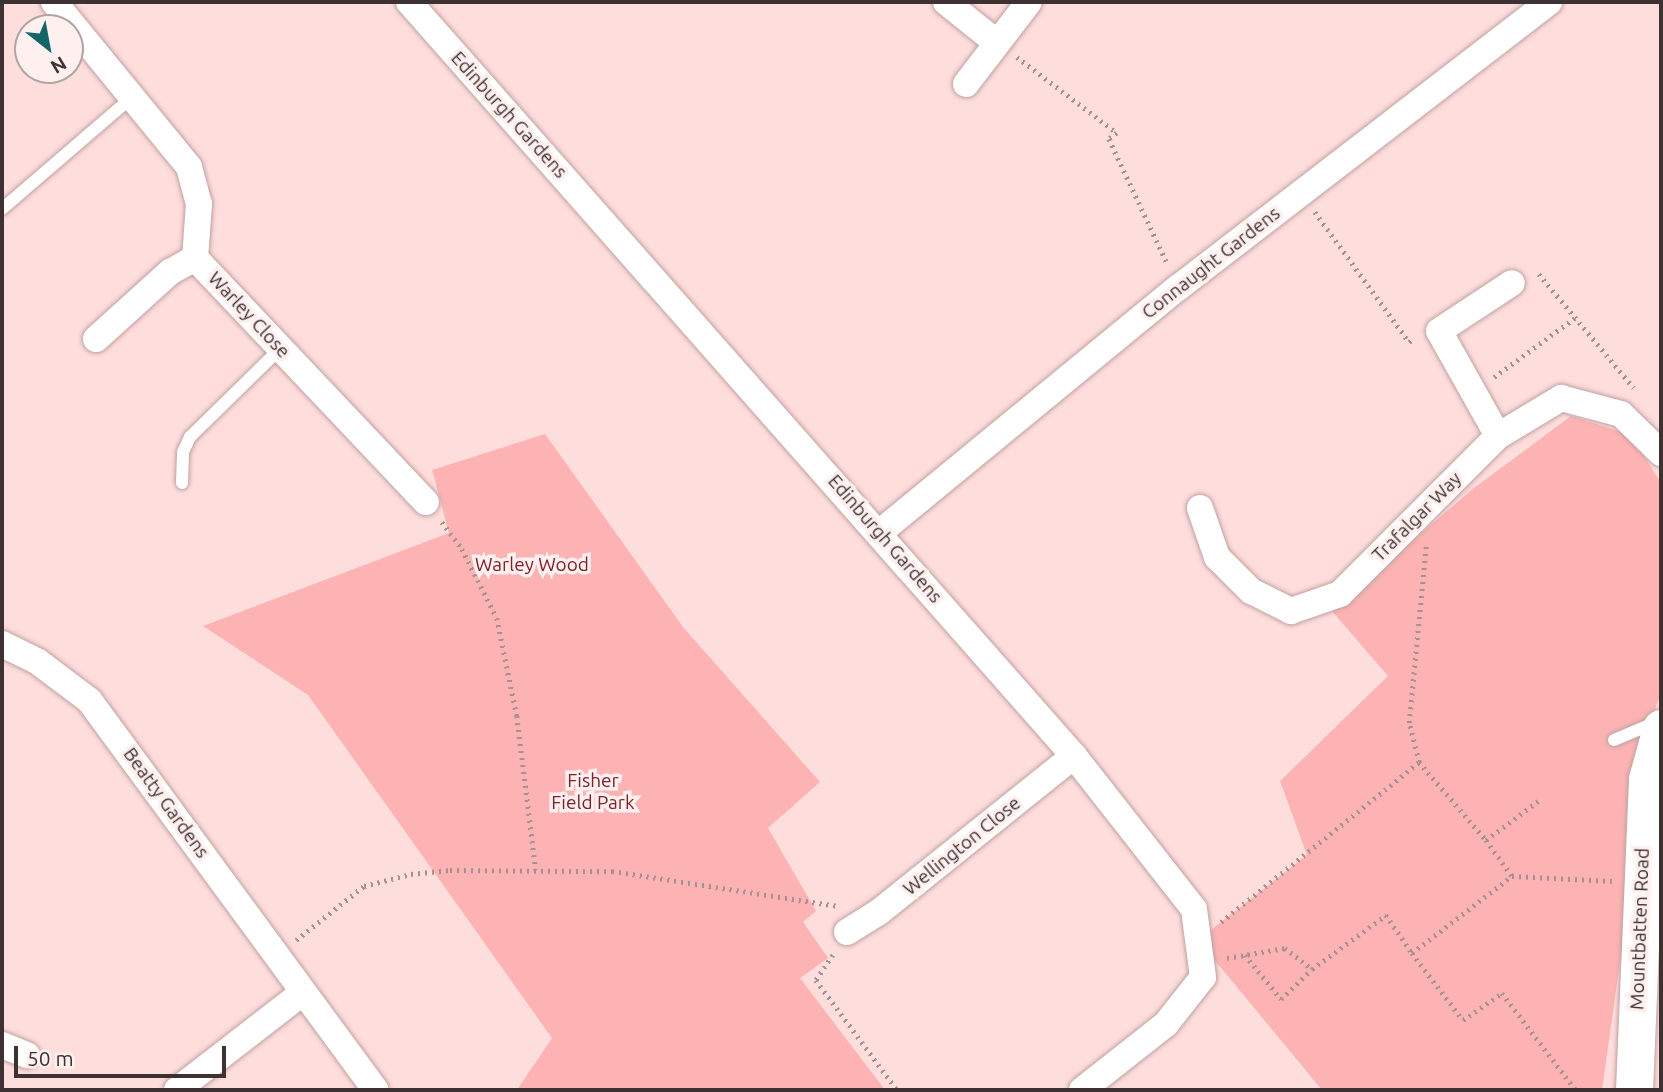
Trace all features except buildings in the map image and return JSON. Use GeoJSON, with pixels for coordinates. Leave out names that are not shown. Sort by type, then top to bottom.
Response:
{"type":"FeatureCollection","features":[{"type":"Feature","properties":{"kind":"street","name":"Warley Close"},"geometry":{"type":"LineString","coordinates":[[54,2],[130,99],[189,167],[197,186],[195,258],[426,502]]}},
{"type":"Feature","properties":{"kind":"street","name":"Edinburgh Gardens"},"geometry":{"type":"LineString","coordinates":[[409,2],[1074,756],[1194,909],[1203,977],[1166,1024],[1082,1090]]}},
{"type":"Feature","properties":{"kind":"street"},"geometry":{"type":"LineString","coordinates":[[946,2],[996,42]]}},
{"type":"Feature","properties":{"kind":"street"},"geometry":{"type":"LineString","coordinates":[[966,84],[1029,2]]}},
{"type":"Feature","properties":{"kind":"street","name":"Connaught Gardens"},"geometry":{"type":"LineString","coordinates":[[879,533],[1179,287],[1537,5]]}},
{"type":"Feature","properties":{"kind":"street"},"geometry":{"type":"LineString","coordinates":[[96,339],[170,272],[195,258]]}},
{"type":"Feature","properties":{"kind":"street"},"geometry":{"type":"LineString","coordinates":[[1498,436],[1439,331],[1512,283]]}},
{"type":"Feature","properties":{"kind":"street","name":"Trafalgar Way"},"geometry":{"type":"LineString","coordinates":[[1200,508],[1217,557],[1251,591],[1291,611],[1340,594],[1498,436],[1561,398],[1626,419],[1661,453]]}},
{"type":"Feature","properties":{"kind":"street","name":"Beatty Gardens"},"geometry":{"type":"LineString","coordinates":[[2,644],[37,660],[89,700],[302,993],[376,1090]]}},
{"type":"Feature","properties":{"kind":"street","name":"Mountbatten Road"},"geometry":{"type":"LineString","coordinates":[[1634,1090],[1650,935],[1641,883],[1647,779],[1661,728]]}},
{"type":"Feature","properties":{"kind":"street","name":"Wellington Close"},"geometry":{"type":"LineString","coordinates":[[847,932],[879,912],[1074,756]]}},
{"type":"Feature","properties":{"kind":"street"},"geometry":{"type":"LineString","coordinates":[[177,1090],[302,993]]}},
{"type":"Feature","properties":{"kind":"street"},"geometry":{"type":"LineString","coordinates":[[2,1045],[27,1055]]}},
{"type":"Feature","properties":{"kind":"lane"},"geometry":{"type":"LineString","coordinates":[[2,209],[130,99]]}},
{"type":"Feature","properties":{"kind":"lane"},"geometry":{"type":"LineString","coordinates":[[182,483],[183,452],[190,437],[281,348]]}},
{"type":"Feature","properties":{"kind":"lane"},"geometry":{"type":"LineString","coordinates":[[1614,740],[1661,720]]}},
{"type":"Feature","properties":{"kind":"path"},"geometry":{"type":"LineString","coordinates":[[996,42],[1117,133],[1109,139],[1179,287]]}},
{"type":"Feature","properties":{"kind":"path"},"geometry":{"type":"LineString","coordinates":[[1301,192],[1409,342],[1433,325],[1439,331]]}},
{"type":"Feature","properties":{"kind":"path"},"geometry":{"type":"LineString","coordinates":[[1512,283],[1534,267],[1647,404],[1626,419]]}},
{"type":"Feature","properties":{"kind":"path"},"geometry":{"type":"LineString","coordinates":[[1474,394],[1575,317]]}},
{"type":"Feature","properties":{"kind":"path"},"geometry":{"type":"LineString","coordinates":[[426,502],[463,549],[497,618],[517,716],[536,870]]}},
{"type":"Feature","properties":{"kind":"path"},"geometry":{"type":"LineString","coordinates":[[1412,522],[1427,548],[1409,723],[1419,762],[1486,840],[1511,876]]}},
{"type":"Feature","properties":{"kind":"path"},"geometry":{"type":"LineString","coordinates":[[1198,940],[1419,762]]}},
{"type":"Feature","properties":{"kind":"path"},"geometry":{"type":"LineString","coordinates":[[1486,840],[1538,801]]}},
{"type":"Feature","properties":{"kind":"path"},"geometry":{"type":"LineString","coordinates":[[275,956],[364,887],[411,874],[536,870],[612,871],[879,912]]}},
{"type":"Feature","properties":{"kind":"path"},"geometry":{"type":"LineString","coordinates":[[1412,953],[1511,876],[1641,883]]}},
{"type":"Feature","properties":{"kind":"path"},"geometry":{"type":"LineString","coordinates":[[1245,955],[1281,999],[1312,969],[1386,915],[1463,1020],[1502,993],[1576,1090]]}},
{"type":"Feature","properties":{"kind":"path"},"geometry":{"type":"LineString","coordinates":[[847,932],[816,980],[897,1090]]}},
{"type":"Feature","properties":{"kind":"path"},"geometry":{"type":"LineString","coordinates":[[1219,960],[1285,948],[1312,969]]}},
{"type":"Feature","properties":{"kind":"green space"},"geometry":{"type":"Polygon","coordinates":[[[1571,416],[1631,435],[1661,483],[1661,695],[1656,706],[1602,1090],[1322,1090],[1198,940],[1307,855],[1280,781],[1388,676],[1331,610],[1474,488],[1571,416]]]}},
{"type":"Feature","properties":{"kind":"green space","name":"Fisher Field Park"},"geometry":{"type":"Polygon","coordinates":[[[545,434],[683,627],[820,782],[768,828],[816,911],[803,922],[828,958],[800,978],[885,1090],[517,1090],[552,1038],[308,695],[203,626],[449,533],[432,470],[545,434]]]}},
{"type":"Feature","properties":{"kind":"park label","name":"Warley Wood"},"geometry":{"type":"Point","coordinates":[532,565]}}]}
